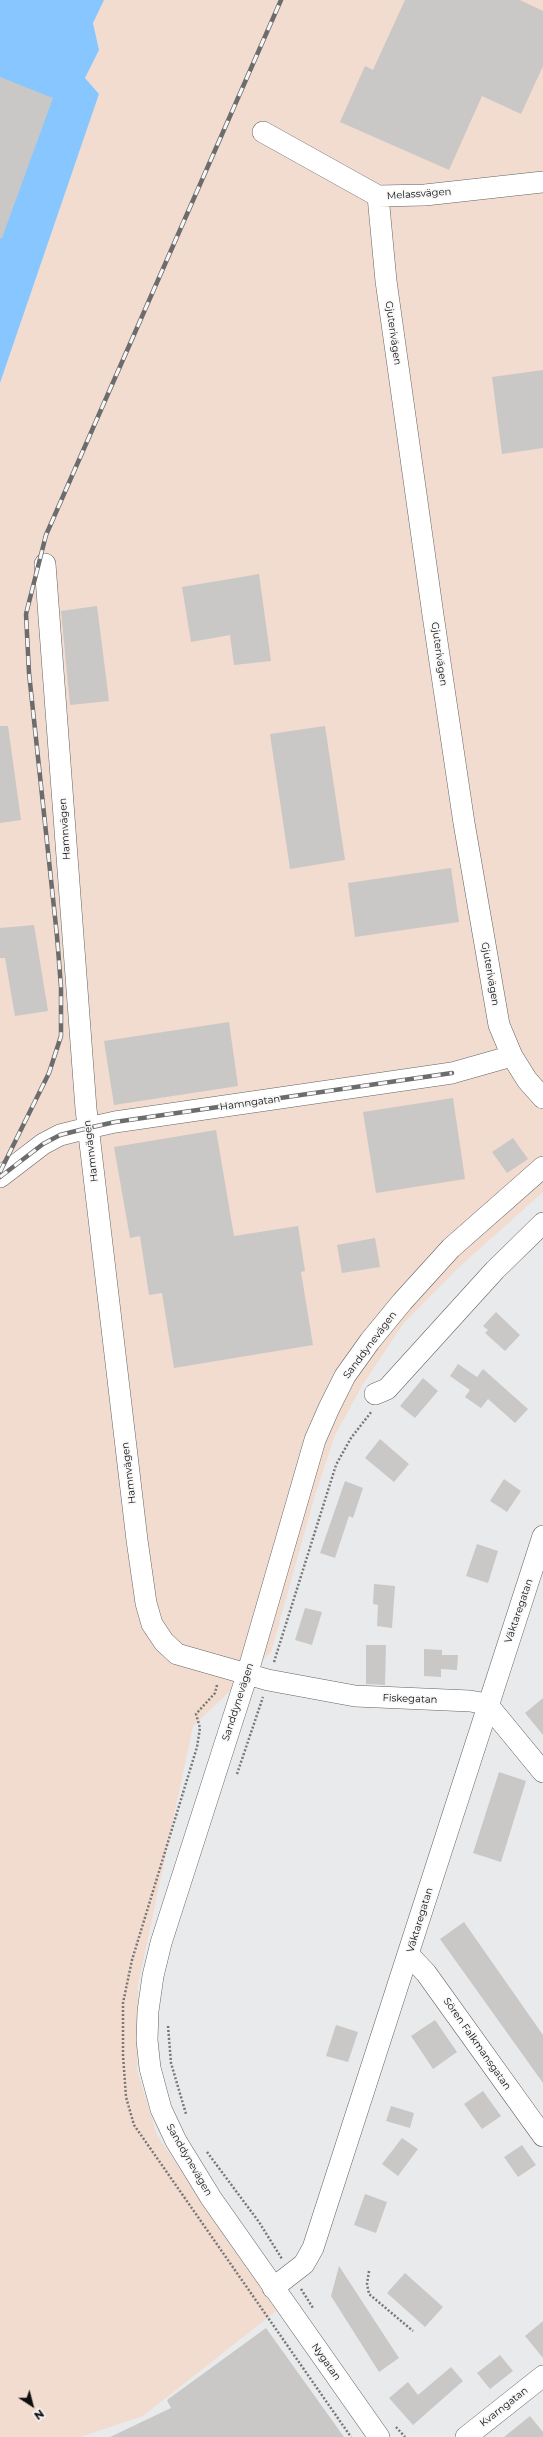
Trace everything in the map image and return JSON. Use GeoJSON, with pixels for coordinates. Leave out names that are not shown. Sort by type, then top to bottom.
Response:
{"type":"FeatureCollection","features":[{"type":"Feature","properties":{"kind":"street","name":"Melassvägen"},"geometry":{"type":"LineString","coordinates":[[263,132],[378,196],[425,194],[543,182]]}},
{"type":"Feature","properties":{"kind":"street","name":"Gjuterivägen"},"geometry":{"type":"LineString","coordinates":[[378,196],[386,282],[464,823],[499,1025],[512,1056],[527,1080],[543,1098]]}},
{"type":"Feature","properties":{"kind":"street","name":"Hamnvägen"},"geometry":{"type":"LineString","coordinates":[[45,564],[88,1128],[146,1604],[152,1624],[164,1642],[177,1654],[247,1675]]}},
{"type":"Feature","properties":{"kind":"street","name":"Hamngatan"},"geometry":{"type":"LineString","coordinates":[[0,1177],[43,1144],[60,1135],[88,1128],[123,1121],[452,1073],[512,1056]]}},
{"type":"Feature","properties":{"kind":"street","name":"Sanddynevägen"},"geometry":{"type":"LineString","coordinates":[[273,2288],[211,2198],[176,2141],[161,2109],[150,2068],[147,2040],[153,1976],[161,1943],[247,1675],[315,1440],[346,1376],[370,1341],[451,1248],[543,1167]]}},
{"type":"Feature","properties":{"kind":"street"},"geometry":{"type":"LineString","coordinates":[[375,1394],[387,1389],[496,1270],[543,1223]]}},
{"type":"Feature","properties":{"kind":"street","name":"Väktaregatan"},"geometry":{"type":"LineString","coordinates":[[273,2288],[304,2264],[313,2248],[409,1956],[487,1704],[543,1536]]}},
{"type":"Feature","properties":{"kind":"street","name":"Fiskegatan"},"geometry":{"type":"LineString","coordinates":[[247,1675],[355,1696],[470,1701],[487,1704]]}},
{"type":"Feature","properties":{"kind":"street"},"geometry":{"type":"LineString","coordinates":[[487,1704],[543,1772]]}},
{"type":"Feature","properties":{"kind":"street","name":"Sören Falkmansgatan"},"geometry":{"type":"LineString","coordinates":[[409,1956],[426,1973],[543,2136]]}},
{"type":"Feature","properties":{"kind":"street","name":"Nygatan"},"geometry":{"type":"LineString","coordinates":[[273,2288],[379,2437]]}},
{"type":"Feature","properties":{"kind":"street","name":"Kvarngatan"},"geometry":{"type":"LineString","coordinates":[[466,2437],[543,2376]]}},
{"type":"Feature","properties":{"kind":"path"},"geometry":{"type":"LineString","coordinates":[[236,1776],[336,1465],[351,1438],[376,1405],[375,1394]]}},
{"type":"Feature","properties":{"kind":"path"},"geometry":{"type":"LineString","coordinates":[[222,1668],[215,1693],[196,1714],[200,1728],[197,1747],[132,1960],[123,2003],[123,2054],[126,2097],[134,2125],[351,2437]]}},
{"type":"Feature","properties":{"kind":"path"},"geometry":{"type":"LineString","coordinates":[[168,2022],[171,2063],[188,2118]]}},
{"type":"Feature","properties":{"kind":"path"},"geometry":{"type":"LineString","coordinates":[[203,2147],[259,2222],[315,2311]]}},
{"type":"Feature","properties":{"kind":"path"},"geometry":{"type":"LineString","coordinates":[[369,2271],[367,2284],[369,2294],[413,2331]]}},
{"type":"Feature","properties":{"kind":"path"},"geometry":{"type":"LineString","coordinates":[[392,2421],[405,2437]]}},
{"type":"Feature","properties":{"kind":"shaded area"},"geometry":{"type":"Polygon","coordinates":[[[104,0],[543,0],[543,1192],[458,1268],[403,1324],[363,1384],[335,1435],[315,1495],[271,1652],[193,1726],[138,1985],[137,2070],[157,2135],[276,2311],[143,2416],[80,2437],[0,2437],[0,383],[99,94],[85,78],[99,50],[93,23],[104,0]]]}},
{"type":"Feature","properties":{"kind":"water"},"geometry":{"type":"Polygon","coordinates":[[[0,0],[104,0],[93,23],[99,50],[85,78],[99,94],[0,383],[0,0]]]}},
{"type":"Feature","properties":{"kind":"building"},"geometry":{"type":"Polygon","coordinates":[[[405,0],[520,0],[543,11],[543,66],[521,114],[482,96],[449,170],[340,122],[365,66],[373,70],[405,0]]]}},
{"type":"Feature","properties":{"kind":"building"},"geometry":{"type":"Polygon","coordinates":[[[0,77],[53,98],[2,238],[0,238],[0,77]]]}},
{"type":"Feature","properties":{"kind":"building"},"geometry":{"type":"Polygon","coordinates":[[[543,370],[543,448],[502,454],[492,377],[543,370]]]}},
{"type":"Feature","properties":{"kind":"building"},"geometry":{"type":"Polygon","coordinates":[[[259,574],[271,661],[234,665],[230,635],[191,642],[182,587],[259,574]]]}},
{"type":"Feature","properties":{"kind":"building"},"geometry":{"type":"Polygon","coordinates":[[[97,606],[109,701],[70,705],[61,611],[97,606]]]}},
{"type":"Feature","properties":{"kind":"building"},"geometry":{"type":"Polygon","coordinates":[[[0,726],[8,726],[21,820],[0,823],[0,726]]]}},
{"type":"Feature","properties":{"kind":"building"},"geometry":{"type":"Polygon","coordinates":[[[325,726],[345,860],[290,869],[270,734],[325,726]]]}},
{"type":"Feature","properties":{"kind":"building"},"geometry":{"type":"Polygon","coordinates":[[[451,868],[459,922],[355,937],[348,883],[451,868]]]}},
{"type":"Feature","properties":{"kind":"building"},"geometry":{"type":"Polygon","coordinates":[[[34,925],[48,1011],[15,1016],[5,958],[0,958],[0,928],[34,925]]]}},
{"type":"Feature","properties":{"kind":"building"},"geometry":{"type":"Polygon","coordinates":[[[229,1022],[238,1086],[114,1105],[104,1041],[229,1022]]]}},
{"type":"Feature","properties":{"kind":"building"},"geometry":{"type":"Polygon","coordinates":[[[453,1098],[465,1179],[376,1193],[363,1112],[453,1098]]]}},
{"type":"Feature","properties":{"kind":"building"},"geometry":{"type":"Polygon","coordinates":[[[216,1130],[234,1236],[298,1226],[305,1271],[301,1272],[313,1345],[174,1368],[162,1293],[149,1295],[140,1236],[130,1238],[114,1147],[216,1130]]]}},
{"type":"Feature","properties":{"kind":"building"},"geometry":{"type":"Polygon","coordinates":[[[513,1138],[528,1159],[507,1173],[492,1152],[513,1138]]]}},
{"type":"Feature","properties":{"kind":"building"},"geometry":{"type":"Polygon","coordinates":[[[375,1238],[380,1267],[342,1273],[337,1245],[375,1238]]]}},
{"type":"Feature","properties":{"kind":"building"},"geometry":{"type":"Polygon","coordinates":[[[496,1312],[520,1335],[505,1351],[485,1333],[488,1330],[483,1326],[496,1312]]]}},
{"type":"Feature","properties":{"kind":"building"},"geometry":{"type":"Polygon","coordinates":[[[458,1364],[477,1377],[483,1369],[528,1409],[515,1423],[488,1399],[481,1408],[465,1397],[470,1390],[450,1376],[458,1364]]]}},
{"type":"Feature","properties":{"kind":"building"},"geometry":{"type":"Polygon","coordinates":[[[423,1378],[438,1391],[415,1418],[400,1406],[423,1378]]]}},
{"type":"Feature","properties":{"kind":"building"},"geometry":{"type":"Polygon","coordinates":[[[380,1439],[409,1464],[394,1482],[365,1458],[380,1439]]]}},
{"type":"Feature","properties":{"kind":"building"},"geometry":{"type":"Polygon","coordinates":[[[504,1479],[521,1491],[507,1512],[490,1501],[504,1479]]]}},
{"type":"Feature","properties":{"kind":"building"},"geometry":{"type":"Polygon","coordinates":[[[345,1481],[363,1488],[353,1518],[349,1516],[335,1558],[320,1553],[345,1481]]]}},
{"type":"Feature","properties":{"kind":"building"},"geometry":{"type":"Polygon","coordinates":[[[477,1544],[498,1551],[488,1583],[466,1576],[477,1544]]]}},
{"type":"Feature","properties":{"kind":"building"},"geometry":{"type":"Polygon","coordinates":[[[374,1584],[395,1586],[392,1628],[377,1626],[378,1605],[373,1604],[374,1584]]]}},
{"type":"Feature","properties":{"kind":"building"},"geometry":{"type":"Polygon","coordinates":[[[305,1608],[322,1612],[312,1645],[295,1640],[305,1608]]]}},
{"type":"Feature","properties":{"kind":"building"},"geometry":{"type":"Polygon","coordinates":[[[366,1645],[386,1645],[385,1685],[366,1684],[366,1645]]]}},
{"type":"Feature","properties":{"kind":"building"},"geometry":{"type":"Polygon","coordinates":[[[424,1649],[442,1650],[442,1655],[458,1655],[457,1670],[441,1669],[441,1677],[424,1676],[424,1649]]]}},
{"type":"Feature","properties":{"kind":"building"},"geometry":{"type":"Polygon","coordinates":[[[543,1698],[543,1735],[525,1713],[543,1698]]]}},
{"type":"Feature","properties":{"kind":"building"},"geometry":{"type":"Polygon","coordinates":[[[499,1772],[526,1781],[501,1862],[473,1853],[499,1772]]]}},
{"type":"Feature","properties":{"kind":"building"},"geometry":{"type":"Polygon","coordinates":[[[464,1922],[543,2035],[543,2083],[440,1939],[464,1922]]]}},
{"type":"Feature","properties":{"kind":"building"},"geometry":{"type":"Polygon","coordinates":[[[435,2020],[457,2052],[433,2069],[411,2036],[435,2020]]]}},
{"type":"Feature","properties":{"kind":"building"},"geometry":{"type":"Polygon","coordinates":[[[336,2025],[358,2032],[348,2062],[326,2056],[336,2025]]]}},
{"type":"Feature","properties":{"kind":"building"},"geometry":{"type":"Polygon","coordinates":[[[483,2091],[501,2116],[482,2129],[464,2104],[483,2091]]]}},
{"type":"Feature","properties":{"kind":"building"},"geometry":{"type":"Polygon","coordinates":[[[391,2106],[414,2113],[410,2128],[386,2121],[391,2106]]]}},
{"type":"Feature","properties":{"kind":"building"},"geometry":{"type":"Polygon","coordinates":[[[402,2138],[418,2149],[398,2176],[382,2164],[402,2138]]]}},
{"type":"Feature","properties":{"kind":"building"},"geometry":{"type":"Polygon","coordinates":[[[522,2145],[536,2165],[518,2177],[504,2157],[522,2145]]]}},
{"type":"Feature","properties":{"kind":"building"},"geometry":{"type":"Polygon","coordinates":[[[365,2194],[387,2202],[376,2233],[354,2225],[365,2194]]]}},
{"type":"Feature","properties":{"kind":"building"},"geometry":{"type":"Polygon","coordinates":[[[339,2266],[399,2358],[379,2372],[331,2296],[339,2266]]]}},
{"type":"Feature","properties":{"kind":"building"},"geometry":{"type":"Polygon","coordinates":[[[405,2273],[443,2307],[425,2327],[387,2293],[405,2273]]]}},
{"type":"Feature","properties":{"kind":"building"},"geometry":{"type":"Polygon","coordinates":[[[543,2321],[543,2358],[525,2336],[543,2321]]]}},
{"type":"Feature","properties":{"kind":"building"},"geometry":{"type":"Polygon","coordinates":[[[266,2328],[344,2437],[110,2437],[171,2408],[167,2400],[266,2328]]]}},
{"type":"Feature","properties":{"kind":"building"},"geometry":{"type":"Polygon","coordinates":[[[500,2355],[513,2371],[490,2389],[477,2373],[500,2355]]]}},
{"type":"Feature","properties":{"kind":"building"},"geometry":{"type":"Polygon","coordinates":[[[451,2367],[463,2381],[413,2425],[389,2398],[408,2382],[418,2395],[451,2367]]]}},
{"type":"Feature","properties":{"kind":"building"},"geometry":{"type":"Polygon","coordinates":[[[530,2416],[543,2432],[543,2437],[504,2437],[530,2416]]]}},
{"type":"Feature","properties":{"kind":"railway"},"geometry":{"type":"LineString","coordinates":[[0,1172],[49,1073],[61,1036],[61,987],[57,936],[29,673],[26,614],[46,535],[281,0]]}},
{"type":"Feature","properties":{"kind":"railway"},"geometry":{"type":"LineString","coordinates":[[0,1177],[43,1144],[60,1135],[88,1128],[115,1122],[452,1073]]}}]}
